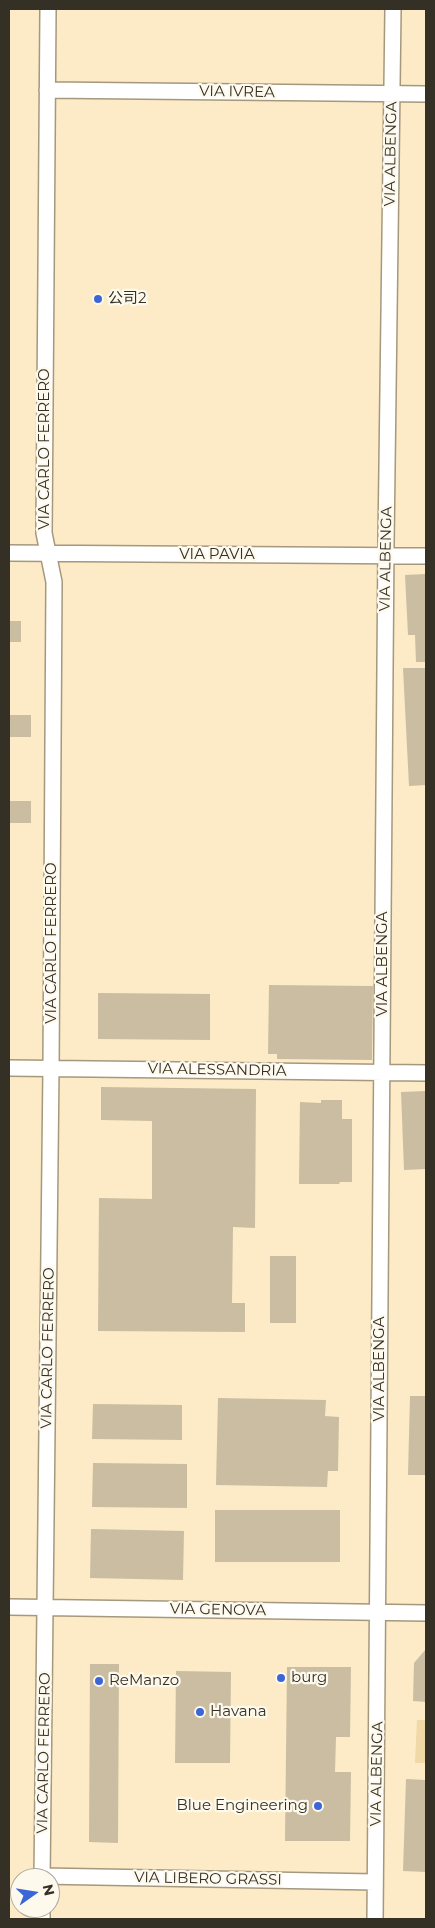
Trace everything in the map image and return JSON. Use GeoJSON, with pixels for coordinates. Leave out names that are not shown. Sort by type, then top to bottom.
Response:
{"type":"FeatureCollection","features":[{"type":"Feature","properties":{"kind":"street","name":"VIA CARLO FERRERO"},"geometry":{"type":"LineString","coordinates":[[42,1868],[54,582],[44,533],[48,9]]}},
{"type":"Feature","properties":{"kind":"street","name":"VIA ALBENGA"},"geometry":{"type":"LineString","coordinates":[[375,1919],[392,9]]}},
{"type":"Feature","properties":{"kind":"street","name":"VIA IVREA"},"geometry":{"type":"LineString","coordinates":[[47,90],[426,94]]}},
{"type":"Feature","properties":{"kind":"street","name":"VIA PAVIA"},"geometry":{"type":"LineString","coordinates":[[9,554],[426,556]]}},
{"type":"Feature","properties":{"kind":"street","name":"VIA ALESSANDRIA"},"geometry":{"type":"LineString","coordinates":[[9,1068],[426,1073]]}},
{"type":"Feature","properties":{"kind":"street","name":"VIA GENOVA"},"geometry":{"type":"LineString","coordinates":[[9,1607],[426,1613]]}},
{"type":"Feature","properties":{"kind":"street","name":"VIA LIBERO GRASSI"},"geometry":{"type":"LineString","coordinates":[[60,1877],[375,1882]]}},
{"type":"Feature","properties":{"kind":"shaded area"},"geometry":{"type":"Polygon","coordinates":[[[9,9],[426,9],[426,1919],[9,1919],[9,9]]]}},
{"type":"Feature","properties":{"kind":"shaded area"},"geometry":{"type":"Polygon","coordinates":[[[417,1720],[426,1720],[426,1763],[415,1763],[417,1720]]]}},
{"type":"Feature","properties":{"kind":"building"},"geometry":{"type":"Polygon","coordinates":[[[426,574],[426,662],[416,662],[415,635],[408,635],[405,575],[426,574]]]}},
{"type":"Feature","properties":{"kind":"building"},"geometry":{"type":"Polygon","coordinates":[[[9,621],[21,621],[21,642],[9,642],[9,621]]]}},
{"type":"Feature","properties":{"kind":"building"},"geometry":{"type":"Polygon","coordinates":[[[403,668],[426,668],[426,785],[409,786],[403,668]]]}},
{"type":"Feature","properties":{"kind":"building"},"geometry":{"type":"Polygon","coordinates":[[[9,715],[31,715],[31,737],[9,737],[9,715]]]}},
{"type":"Feature","properties":{"kind":"building"},"geometry":{"type":"Polygon","coordinates":[[[9,801],[31,801],[31,823],[9,823],[9,801]]]}},
{"type":"Feature","properties":{"kind":"building"},"geometry":{"type":"Polygon","coordinates":[[[269,985],[373,986],[372,1060],[277,1059],[277,1054],[268,1054],[269,985]]]}},
{"type":"Feature","properties":{"kind":"building"},"geometry":{"type":"Polygon","coordinates":[[[98,993],[210,994],[210,1040],[98,1039],[98,993]]]}},
{"type":"Feature","properties":{"kind":"building"},"geometry":{"type":"Polygon","coordinates":[[[101,1087],[256,1089],[255,1228],[233,1227],[232,1303],[245,1303],[245,1332],[98,1331],[99,1198],[152,1199],[152,1121],[101,1120],[101,1087]]]}},
{"type":"Feature","properties":{"kind":"building"},"geometry":{"type":"Polygon","coordinates":[[[426,1091],[426,1169],[404,1170],[401,1092],[426,1091]]]}},
{"type":"Feature","properties":{"kind":"building"},"geometry":{"type":"Polygon","coordinates":[[[321,1100],[342,1100],[342,1119],[352,1119],[352,1182],[340,1182],[339,1184],[299,1184],[300,1102],[321,1103],[321,1100]]]}},
{"type":"Feature","properties":{"kind":"building"},"geometry":{"type":"Polygon","coordinates":[[[270,1256],[296,1256],[296,1323],[270,1323],[270,1256]]]}},
{"type":"Feature","properties":{"kind":"building"},"geometry":{"type":"Polygon","coordinates":[[[410,1396],[426,1396],[426,1475],[408,1475],[410,1396]]]}},
{"type":"Feature","properties":{"kind":"building"},"geometry":{"type":"Polygon","coordinates":[[[218,1398],[326,1400],[325,1416],[339,1417],[338,1471],[328,1471],[327,1487],[216,1485],[218,1398]]]}},
{"type":"Feature","properties":{"kind":"building"},"geometry":{"type":"Polygon","coordinates":[[[93,1404],[182,1405],[182,1440],[92,1439],[93,1404]]]}},
{"type":"Feature","properties":{"kind":"building"},"geometry":{"type":"Polygon","coordinates":[[[93,1463],[187,1464],[187,1508],[92,1507],[93,1463]]]}},
{"type":"Feature","properties":{"kind":"building"},"geometry":{"type":"Polygon","coordinates":[[[215,1510],[340,1510],[340,1562],[215,1562],[215,1510]]]}},
{"type":"Feature","properties":{"kind":"building"},"geometry":{"type":"Polygon","coordinates":[[[91,1529],[184,1531],[183,1580],[90,1578],[91,1529]]]}},
{"type":"Feature","properties":{"kind":"building"},"geometry":{"type":"Polygon","coordinates":[[[426,1649],[426,1702],[413,1701],[414,1663],[426,1649]]]}},
{"type":"Feature","properties":{"kind":"building"},"geometry":{"type":"Polygon","coordinates":[[[90,1664],[119,1664],[118,1843],[89,1842],[90,1664]]]}},
{"type":"Feature","properties":{"kind":"building"},"geometry":{"type":"Polygon","coordinates":[[[287,1667],[351,1667],[350,1737],[336,1737],[335,1772],[351,1772],[350,1841],[285,1841],[287,1667]]]}},
{"type":"Feature","properties":{"kind":"building"},"geometry":{"type":"Polygon","coordinates":[[[176,1671],[231,1672],[230,1763],[175,1763],[176,1671]]]}},
{"type":"Feature","properties":{"kind":"building"},"geometry":{"type":"Polygon","coordinates":[[[406,1779],[426,1780],[426,1872],[403,1871],[406,1779]]]}},
{"type":"Feature","properties":{"kind":"place","name":"公司2"},"geometry":{"type":"Point","coordinates":[98,299]}},
{"type":"Feature","properties":{"kind":"place","name":"burg"},"geometry":{"type":"Point","coordinates":[281,1678]}},
{"type":"Feature","properties":{"kind":"place","name":"ReManzo"},"geometry":{"type":"Point","coordinates":[99,1681]}},
{"type":"Feature","properties":{"kind":"place","name":"Havana"},"geometry":{"type":"Point","coordinates":[200,1712]}},
{"type":"Feature","properties":{"kind":"place","name":"Blue Engineering"},"geometry":{"type":"Point","coordinates":[318,1806]}}]}
